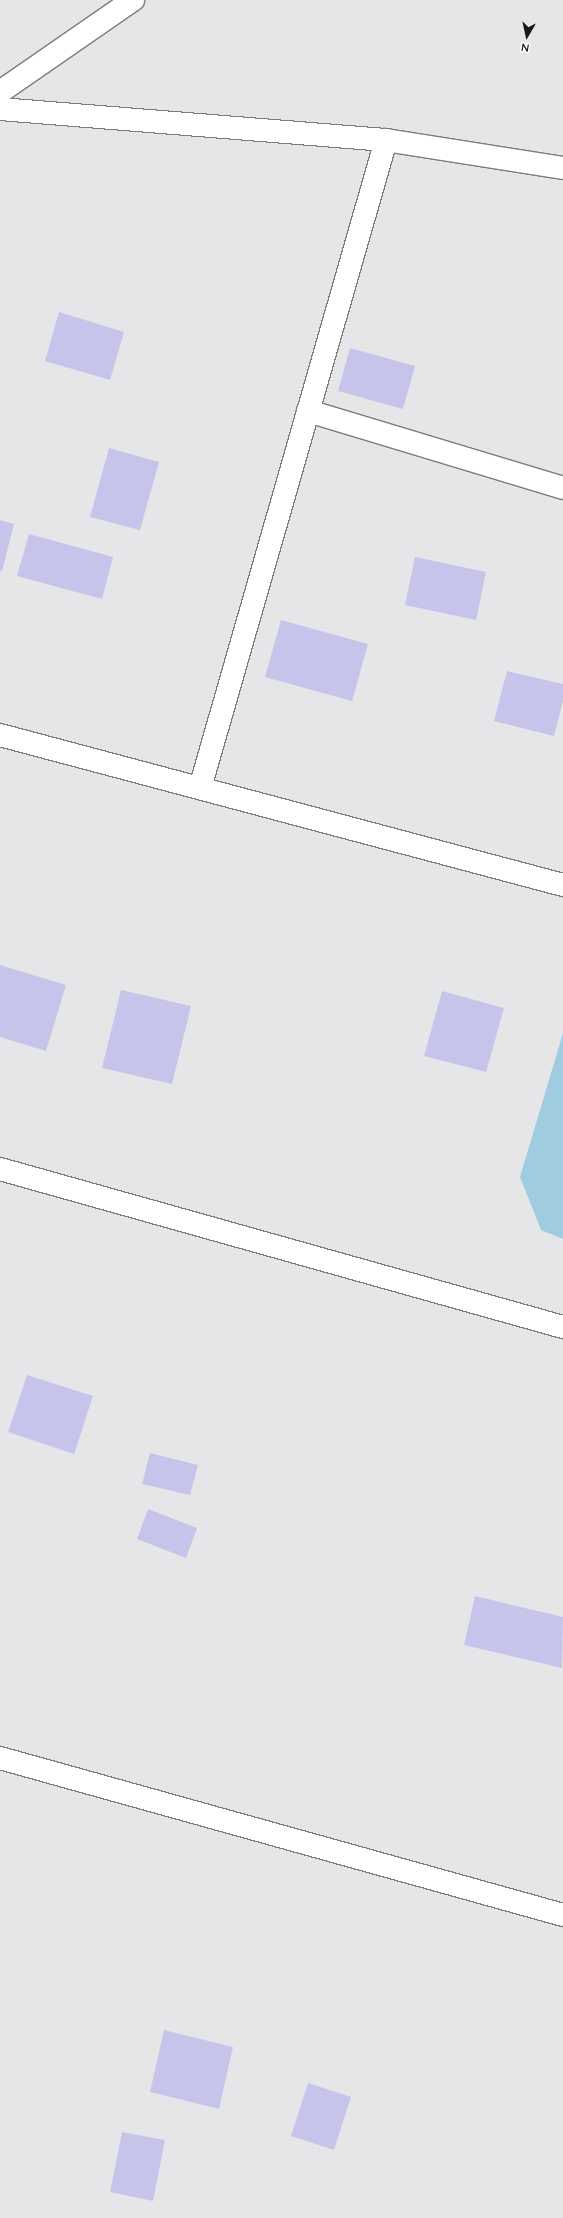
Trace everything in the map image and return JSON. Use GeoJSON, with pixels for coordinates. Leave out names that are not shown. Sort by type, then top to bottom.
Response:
{"type":"FeatureCollection","features":[{"type":"Feature","properties":{"kind":"street"},"geometry":{"type":"LineString","coordinates":[[0,92],[133,0]]}},
{"type":"Feature","properties":{"kind":"street"},"geometry":{"type":"LineString","coordinates":[[0,109],[386,140],[563,168]]}},
{"type":"Feature","properties":{"kind":"street"},"geometry":{"type":"LineString","coordinates":[[200,788],[386,140]]}},
{"type":"Feature","properties":{"kind":"street"},"geometry":{"type":"LineString","coordinates":[[308,411],[563,488]]}},
{"type":"Feature","properties":{"kind":"street"},"geometry":{"type":"LineString","coordinates":[[0,735],[563,885]]}},
{"type":"Feature","properties":{"kind":"street"},"geometry":{"type":"LineString","coordinates":[[0,1169],[563,1327]]}},
{"type":"Feature","properties":{"kind":"street"},"geometry":{"type":"LineString","coordinates":[[0,1758],[563,1915]]}},
{"type":"Feature","properties":{"kind":"water"},"geometry":{"type":"Polygon","coordinates":[[[563,1033],[563,1239],[541,1230],[520,1177],[563,1033]]]}},
{"type":"Feature","properties":{"kind":"building"},"geometry":{"type":"Polygon","coordinates":[[[59,312],[124,332],[110,380],[45,361],[59,312]]]}},
{"type":"Feature","properties":{"kind":"building"},"geometry":{"type":"Polygon","coordinates":[[[350,348],[415,366],[403,409],[338,391],[350,348]]]}},
{"type":"Feature","properties":{"kind":"building"},"geometry":{"type":"Polygon","coordinates":[[[109,448],[159,462],[140,530],[90,517],[109,448]]]}},
{"type":"Feature","properties":{"kind":"building"},"geometry":{"type":"Polygon","coordinates":[[[0,520],[14,524],[2,571],[0,571],[0,520]]]}},
{"type":"Feature","properties":{"kind":"building"},"geometry":{"type":"Polygon","coordinates":[[[29,534],[113,557],[102,599],[17,576],[29,534]]]}},
{"type":"Feature","properties":{"kind":"building"},"geometry":{"type":"Polygon","coordinates":[[[415,557],[486,572],[476,620],[405,605],[415,557]]]}},
{"type":"Feature","properties":{"kind":"building"},"geometry":{"type":"Polygon","coordinates":[[[281,620],[368,644],[352,701],[265,677],[281,620]]]}},
{"type":"Feature","properties":{"kind":"building"},"geometry":{"type":"Polygon","coordinates":[[[507,671],[563,684],[563,701],[554,736],[494,721],[507,671]]]}},
{"type":"Feature","properties":{"kind":"building"},"geometry":{"type":"Polygon","coordinates":[[[0,965],[66,985],[46,1051],[0,1037],[0,965]]]}},
{"type":"Feature","properties":{"kind":"building"},"geometry":{"type":"Polygon","coordinates":[[[121,990],[191,1006],[172,1084],[102,1068],[121,990]]]}},
{"type":"Feature","properties":{"kind":"building"},"geometry":{"type":"Polygon","coordinates":[[[442,991],[504,1008],[486,1072],[424,1056],[442,991]]]}},
{"type":"Feature","properties":{"kind":"building"},"geometry":{"type":"Polygon","coordinates":[[[27,1375],[93,1396],[74,1454],[8,1432],[27,1375]]]}},
{"type":"Feature","properties":{"kind":"building"},"geometry":{"type":"Polygon","coordinates":[[[150,1453],[198,1465],[190,1495],[142,1484],[150,1453]]]}},
{"type":"Feature","properties":{"kind":"building"},"geometry":{"type":"Polygon","coordinates":[[[148,1509],[197,1528],[186,1558],[137,1539],[148,1509]]]}},
{"type":"Feature","properties":{"kind":"building"},"geometry":{"type":"Polygon","coordinates":[[[475,1596],[563,1617],[562,1668],[464,1645],[475,1596]]]}},
{"type":"Feature","properties":{"kind":"building"},"geometry":{"type":"Polygon","coordinates":[[[164,2030],[233,2047],[219,2109],[150,2092],[164,2030]]]}},
{"type":"Feature","properties":{"kind":"building"},"geometry":{"type":"Polygon","coordinates":[[[308,2083],[351,2097],[334,2150],[291,2136],[308,2083]]]}},
{"type":"Feature","properties":{"kind":"building"},"geometry":{"type":"Polygon","coordinates":[[[122,2132],[165,2140],[153,2201],[110,2192],[122,2132]]]}}]}
